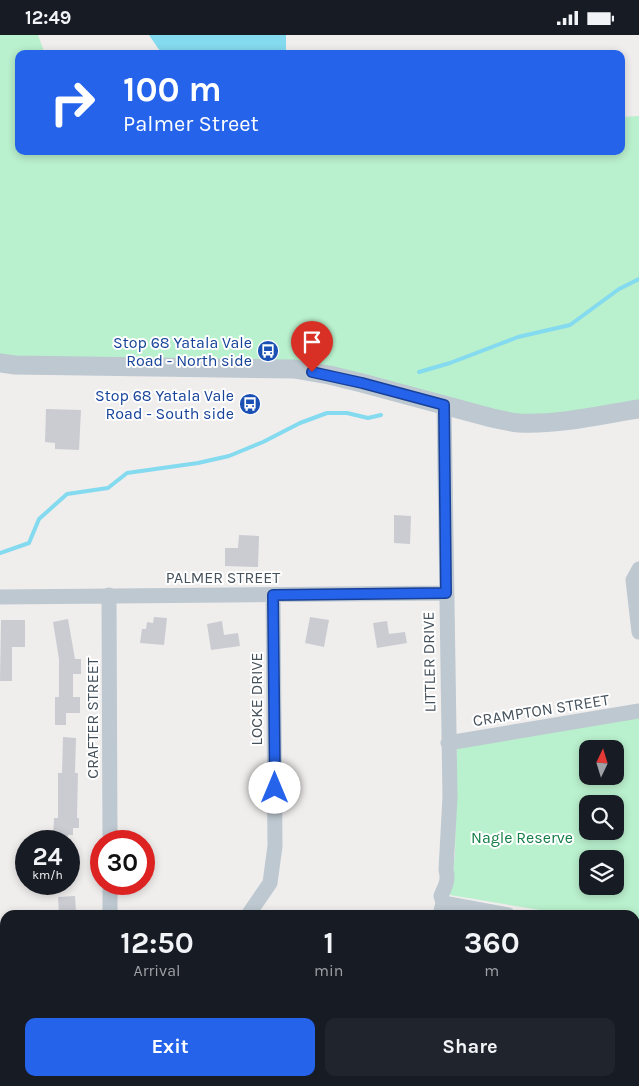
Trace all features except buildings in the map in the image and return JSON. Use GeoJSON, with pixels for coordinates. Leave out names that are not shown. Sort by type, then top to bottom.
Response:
{"type":"FeatureCollection","features":[{"type":"Feature","properties":{"kind":"street"},"geometry":{"type":"LineString","coordinates":[[5,366],[294,369],[337,377],[517,423],[571,420],[639,409]]}},
{"type":"Feature","properties":{"kind":"street","name":"LITTLER DRIVE"},"geometry":{"type":"LineString","coordinates":[[442,909],[441,896],[448,883],[446,870],[450,797],[444,405]]}},
{"type":"Feature","properties":{"kind":"street"},"geometry":{"type":"LineString","coordinates":[[639,569],[633,579],[639,632]]}},
{"type":"Feature","properties":{"kind":"street","name":"PALMER STREET"},"geometry":{"type":"LineString","coordinates":[[0,597],[446,593]]}},
{"type":"Feature","properties":{"kind":"street","name":"CRAFTER STREET"},"geometry":{"type":"LineString","coordinates":[[109,595],[110,830]]}},
{"type":"Feature","properties":{"kind":"street","name":"LOCKE DRIVE"},"geometry":{"type":"LineString","coordinates":[[251,910],[270,883],[275,846],[273,595]]}},
{"type":"Feature","properties":{"kind":"street","name":"CRAMPTON STREET"},"geometry":{"type":"LineString","coordinates":[[448,743],[639,711]]}},
{"type":"Feature","properties":{"kind":"street"},"geometry":{"type":"LineString","coordinates":[[110,895],[110,910]]}},
{"type":"Feature","properties":{"kind":"green space"},"geometry":{"type":"Polygon","coordinates":[[[0,35],[38,35],[44,50],[15,50],[15,155],[625,155],[625,117],[639,116],[639,409],[517,423],[329,375],[0,369],[0,35]]]}},
{"type":"Feature","properties":{"kind":"green space","name":"Nagle Reserve"},"geometry":{"type":"Polygon","coordinates":[[[639,716],[639,910],[540,910],[450,895],[455,855],[457,748],[639,716]]]}},
{"type":"Feature","properties":{"kind":"water"},"geometry":{"type":"Polygon","coordinates":[[[149,35],[286,35],[286,50],[159,50],[149,35]]]}},
{"type":"Feature","properties":{"kind":"waterway"},"geometry":{"type":"LineString","coordinates":[[419,372],[450,363],[518,337],[570,325],[619,289],[639,279]]}},
{"type":"Feature","properties":{"kind":"waterway"},"geometry":{"type":"LineString","coordinates":[[0,553],[29,543],[39,519],[67,494],[108,488],[127,473],[198,463],[229,456],[263,442],[300,423],[327,413],[347,413],[368,418],[381,415]]}},
{"type":"Feature","properties":{"kind":"place","name":"Stop 68 Yatala Vale Road - North side"},"geometry":{"type":"Point","coordinates":[268,351]}},
{"type":"Feature","properties":{"kind":"place","name":"Stop 68 Yatala Vale Road - South side"},"geometry":{"type":"Point","coordinates":[250,404]}},
{"type":"Feature","properties":{"kind":"route"},"geometry":{"type":"LineString","coordinates":[[275,788],[273,595],[446,593],[444,405],[312,372]]}}]}
